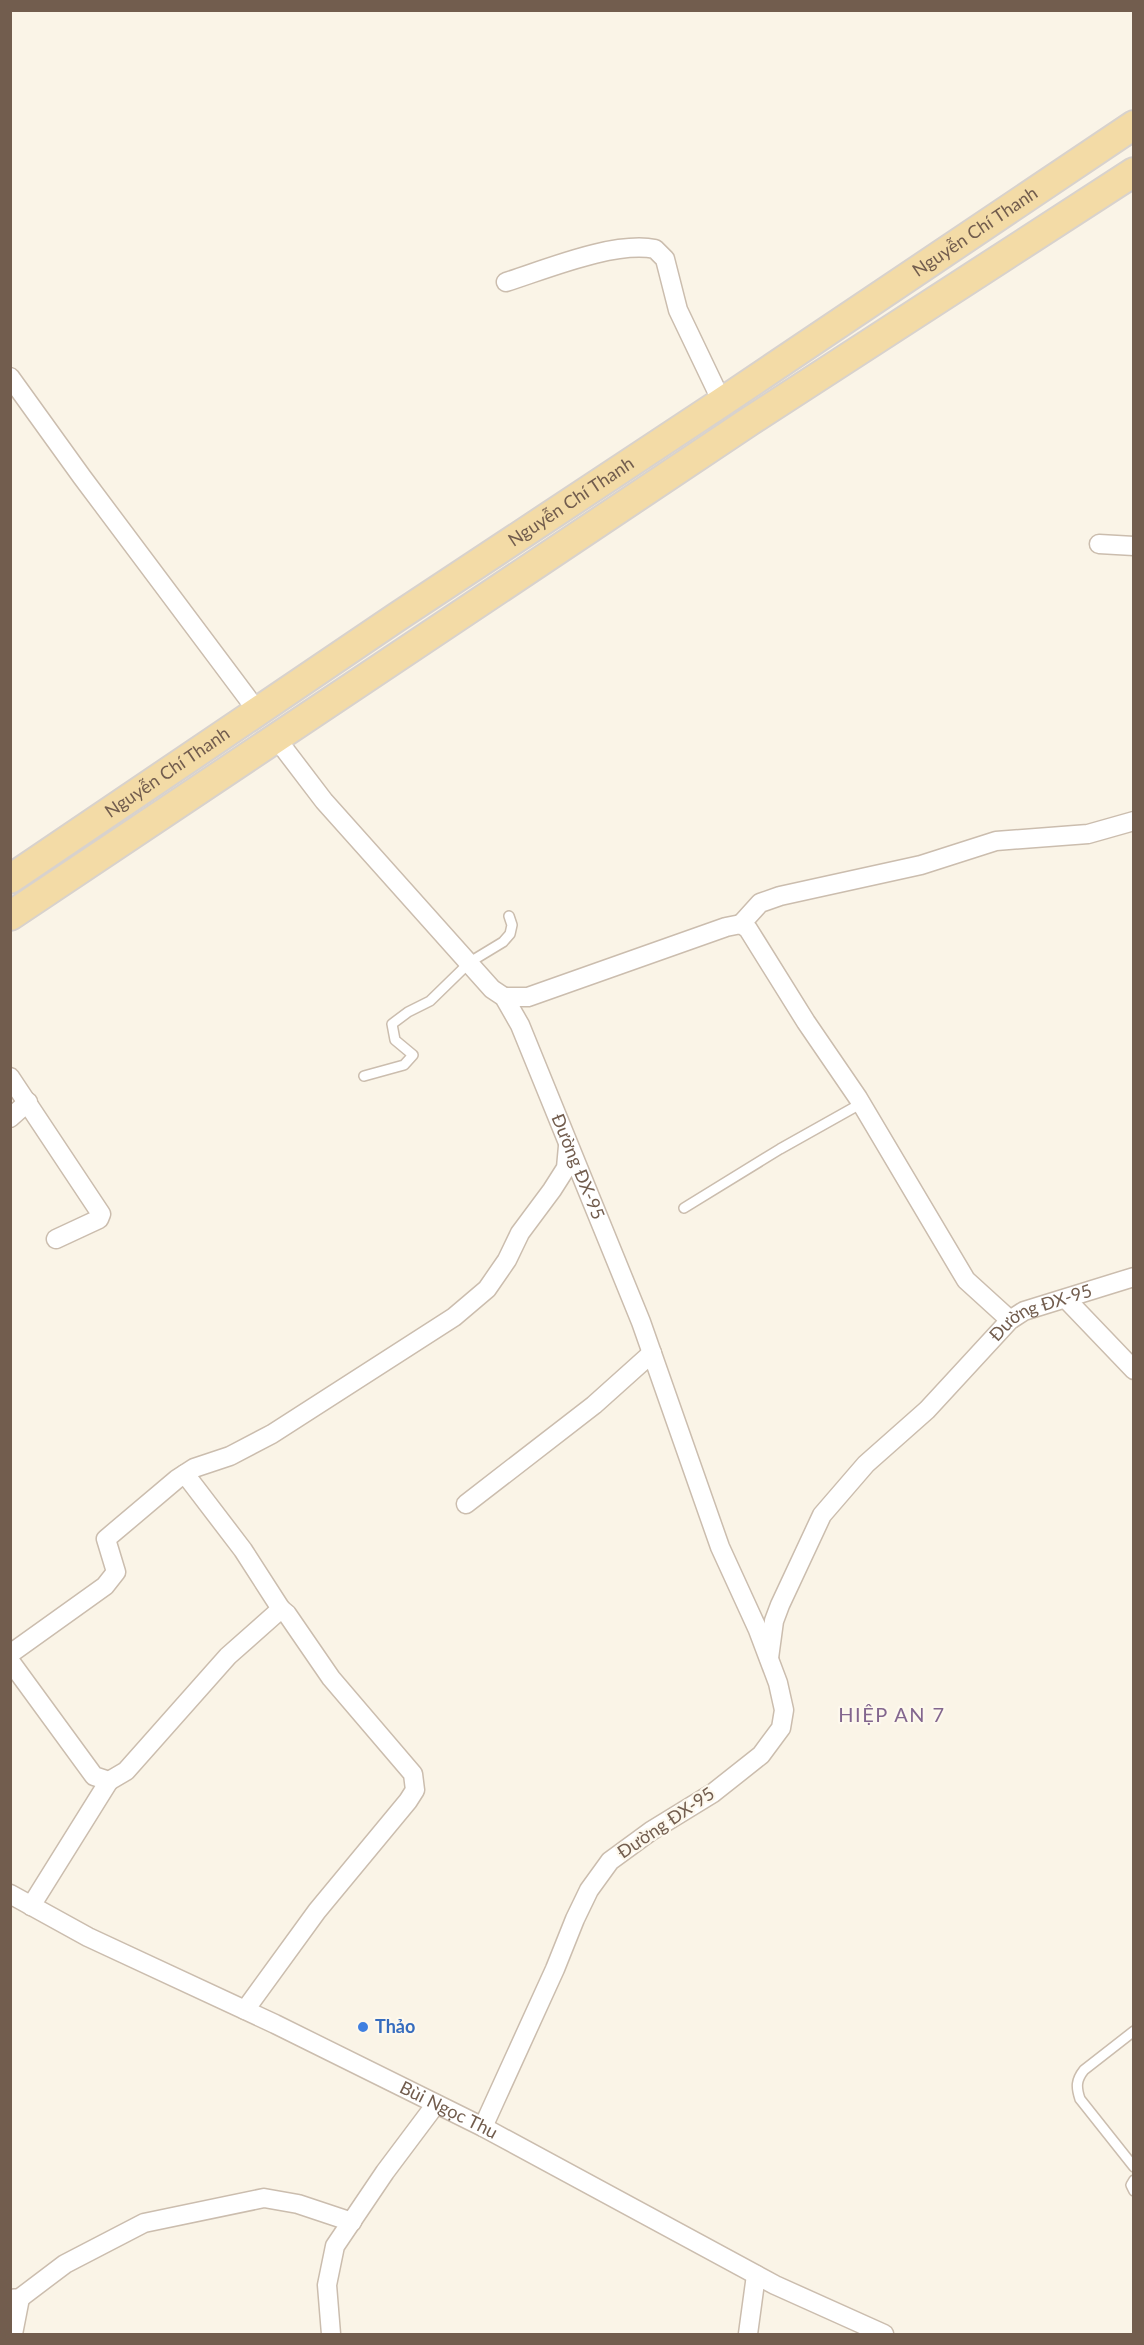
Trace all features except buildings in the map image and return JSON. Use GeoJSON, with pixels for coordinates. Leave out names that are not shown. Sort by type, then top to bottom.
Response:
{"type":"FeatureCollection","features":[{"type":"Feature","properties":{"kind":"main road","name":"Nguyễn Chí Thanh"},"geometry":{"type":"LineString","coordinates":[[10,879],[407,610],[723,402],[1134,125]]}},
{"type":"Feature","properties":{"kind":"main road","name":"Nguyễn Chí Thanh"},"geometry":{"type":"LineString","coordinates":[[10,916],[750,421],[1134,172]]}},
{"type":"Feature","properties":{"kind":"main road"},"geometry":{"type":"LineString","coordinates":[[258,712],[276,738]]}},
{"type":"Feature","properties":{"kind":"street"},"geometry":{"type":"LineString","coordinates":[[506,282],[598,254],[626,248],[656,249],[665,260],[678,310],[723,402]]}},
{"type":"Feature","properties":{"kind":"street"},"geometry":{"type":"LineString","coordinates":[[10,377],[258,712]]}},
{"type":"Feature","properties":{"kind":"street"},"geometry":{"type":"LineString","coordinates":[[1099,544],[1134,546]]}},
{"type":"Feature","properties":{"kind":"street","name":"Đường ĐX-95"},"geometry":{"type":"LineString","coordinates":[[276,738],[324,801],[492,989],[504,998],[520,1025],[652,1353],[720,1547],[758,1630],[778,1683],[784,1710],[781,1728],[761,1755],[713,1793],[651,1831],[610,1861],[589,1890],[483,2127]]}},
{"type":"Feature","properties":{"kind":"street"},"geometry":{"type":"LineString","coordinates":[[504,998],[528,997],[726,927],[741,924],[760,903],[780,896],[921,865],[996,841],[1089,834],[1134,821]]}},
{"type":"Feature","properties":{"kind":"street"},"geometry":{"type":"LineString","coordinates":[[741,924],[748,929],[806,1022],[862,1103],[966,1280],[1010,1320]]}},
{"type":"Feature","properties":{"kind":"street"},"geometry":{"type":"LineString","coordinates":[[10,1077],[101,1214],[99,1219],[56,1239]]}},
{"type":"Feature","properties":{"kind":"street"},"geometry":{"type":"LineString","coordinates":[[10,1118],[28,1102]]}},
{"type":"Feature","properties":{"kind":"street"},"geometry":{"type":"LineString","coordinates":[[10,1654],[105,1586],[116,1572],[106,1539],[185,1474],[194,1468],[230,1456],[272,1434],[454,1317],[487,1290],[507,1260],[520,1233],[566,1168],[568,1141]]}},
{"type":"Feature","properties":{"kind":"street","name":"Đường ĐX-95"},"geometry":{"type":"LineString","coordinates":[[769,1661],[774,1621],[822,1515],[866,1464],[927,1410],[1010,1320],[1023,1311],[1134,1277]]}},
{"type":"Feature","properties":{"kind":"street"},"geometry":{"type":"LineString","coordinates":[[1066,1299],[1134,1370]]}},
{"type":"Feature","properties":{"kind":"street"},"geometry":{"type":"LineString","coordinates":[[466,1504],[594,1405],[652,1353]]}},
{"type":"Feature","properties":{"kind":"street"},"geometry":{"type":"LineString","coordinates":[[185,1474],[243,1550],[280,1609],[287,1614],[331,1678],[413,1774],[415,1790],[317,1911],[244,2010]]}},
{"type":"Feature","properties":{"kind":"street"},"geometry":{"type":"LineString","coordinates":[[31,1906],[110,1781],[126,1772],[228,1656],[280,1609]]}},
{"type":"Feature","properties":{"kind":"street"},"geometry":{"type":"LineString","coordinates":[[10,1661],[94,1776],[110,1781]]}},
{"type":"Feature","properties":{"kind":"street","name":"Bùi Ngọc Thu"},"geometry":{"type":"LineString","coordinates":[[10,1894],[88,1937],[244,2010],[483,2127],[756,2275],[884,2334]]}},
{"type":"Feature","properties":{"kind":"street"},"geometry":{"type":"LineString","coordinates":[[331,2334],[327,2285],[335,2246],[385,2172],[436,2104]]}},
{"type":"Feature","properties":{"kind":"street"},"geometry":{"type":"LineString","coordinates":[[13,2334],[15,2299],[65,2264],[144,2223],[264,2198],[298,2204],[352,2222]]}},
{"type":"Feature","properties":{"kind":"street"},"geometry":{"type":"LineString","coordinates":[[748,2334],[756,2275]]}},
{"type":"Feature","properties":{"kind":"lane"},"geometry":{"type":"LineString","coordinates":[[364,1076],[404,1065],[413,1055],[395,1040],[392,1023],[430,1001],[470,962],[503,942],[510,934],[512,925],[509,916]]}},
{"type":"Feature","properties":{"kind":"lane"},"geometry":{"type":"LineString","coordinates":[[684,1208],[780,1149],[862,1103]]}},
{"type":"Feature","properties":{"kind":"lane"},"geometry":{"type":"LineString","coordinates":[[1134,2031],[1084,2070],[1076,2087],[1080,2099],[1134,2168]]}},
{"type":"Feature","properties":{"kind":"lane"},"geometry":{"type":"LineString","coordinates":[[1134,2180],[1131,2185],[1134,2191]]}},
{"type":"Feature","properties":{"kind":"place","name":"Thảo"},"geometry":{"type":"Point","coordinates":[363,2027]}},
{"type":"Feature","properties":{"kind":"district","name":"HIỆP AN 7"},"geometry":{"type":"Point","coordinates":[892,1715]}}]}
